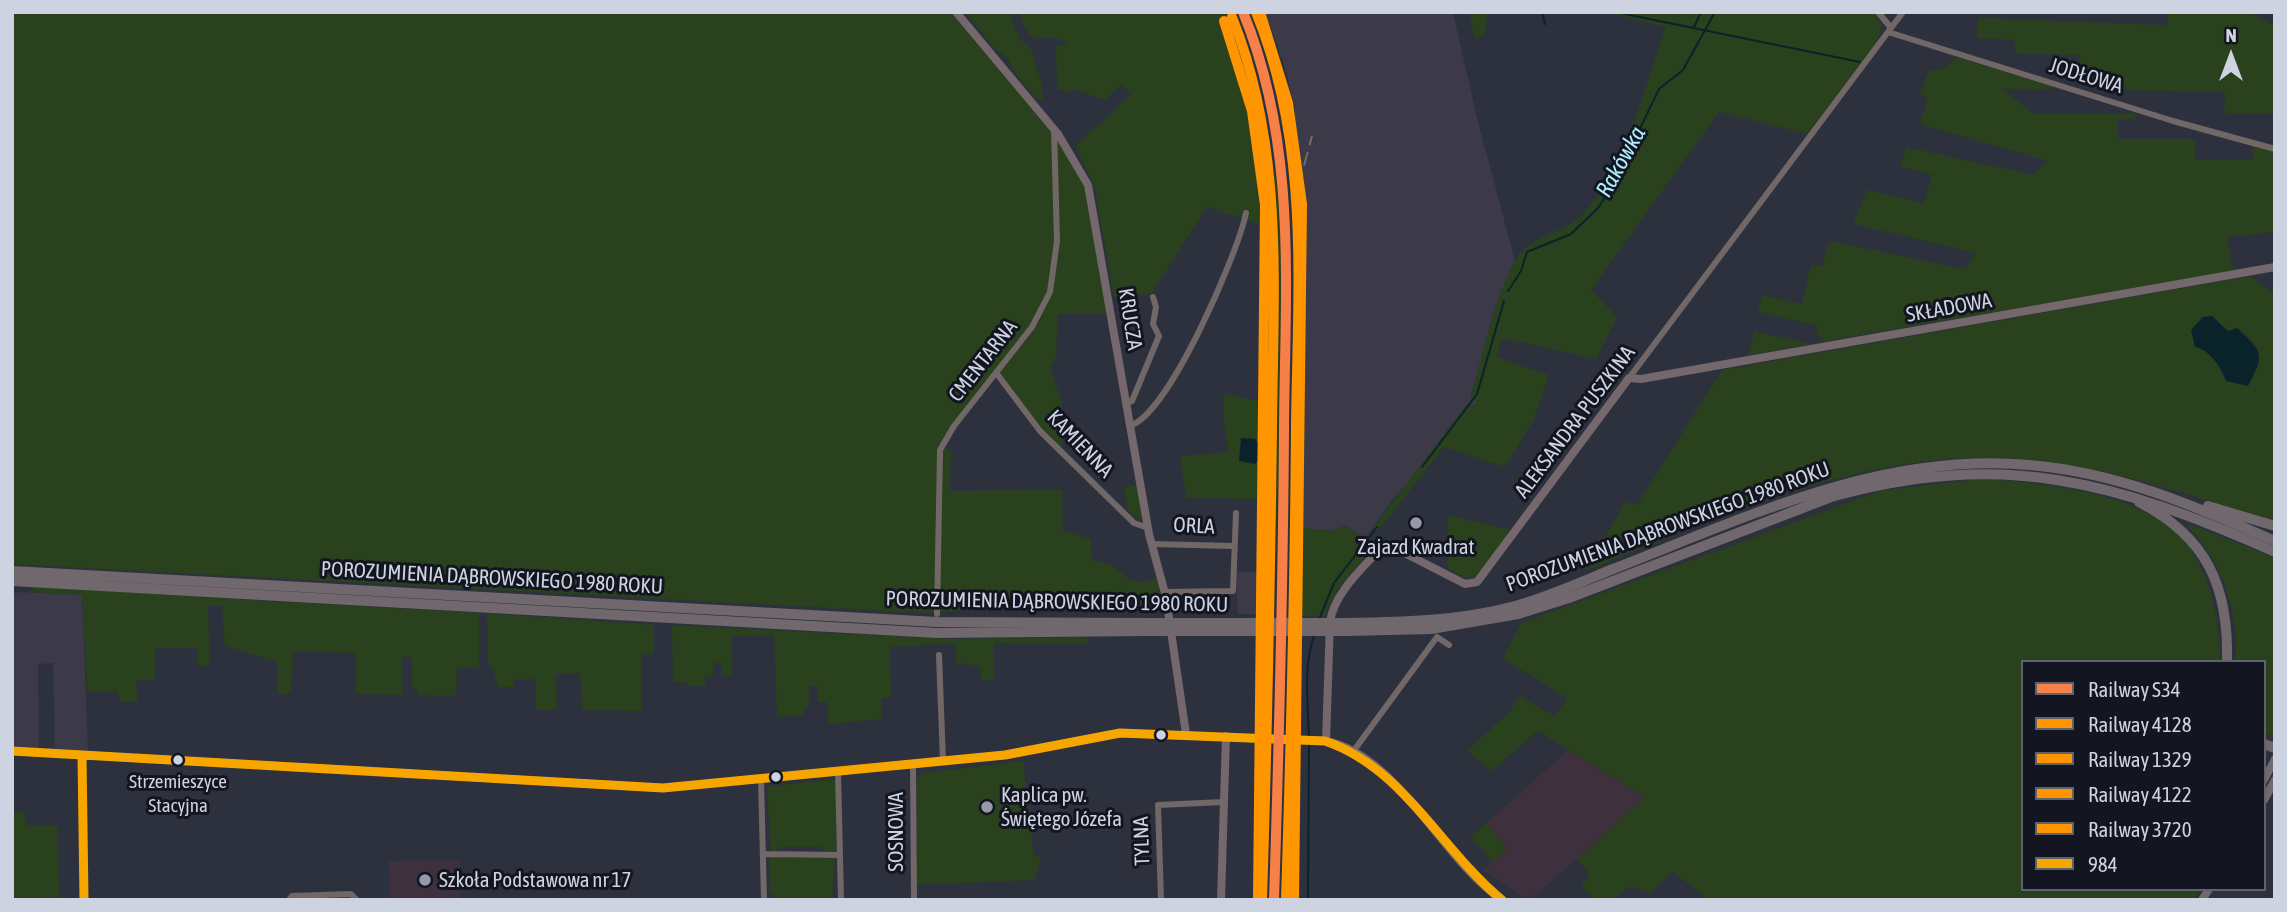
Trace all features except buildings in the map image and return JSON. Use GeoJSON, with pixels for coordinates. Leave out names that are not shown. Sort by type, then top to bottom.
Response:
{"type":"FeatureCollection","features":[{"type":"Feature","properties":{"kind":"main road","name":"POROZUMIENIA DĄBROWSKIEGO 1980 ROKU"},"geometry":{"type":"LineString","coordinates":[[1347,627],[1430,621],[1516,606],[1827,487],[1913,469],[1972,464],[2031,465],[2102,477],[2167,495],[2275,541]]}},
{"type":"Feature","properties":{"kind":"main road","name":"POROZUMIENIA DĄBROWSKIEGO 1980 ROKU"},"geometry":{"type":"LineString","coordinates":[[12,571],[937,622],[1431,629],[1518,614],[1569,598],[1786,512],[1883,484],[1944,476],[2003,474],[2064,480],[2116,491],[2194,516],[2275,552]]}},
{"type":"Feature","properties":{"kind":"main road"},"geometry":{"type":"LineString","coordinates":[[2116,491],[2178,527],[2203,554],[2221,592],[2228,635],[2227,660]]}},
{"type":"Feature","properties":{"kind":"main road"},"geometry":{"type":"LineString","coordinates":[[2167,495],[2275,526]]}},
{"type":"Feature","properties":{"kind":"main road","name":"POROZUMIENIA DĄBROWSKIEGO 1980 ROKU"},"geometry":{"type":"LineString","coordinates":[[12,581],[937,633],[1147,627]]}},
{"type":"Feature","properties":{"kind":"street","name":"KRUCZA"},"geometry":{"type":"LineString","coordinates":[[956,12],[1054,129],[1078,164],[1090,193],[1125,404],[1132,401],[1159,337],[1153,324],[1156,307],[1153,297]]}},
{"type":"Feature","properties":{"kind":"street"},"geometry":{"type":"LineString","coordinates":[[1878,12],[1890,30]]}},
{"type":"Feature","properties":{"kind":"street","name":"ALEKSANDRA PUSZKINA"},"geometry":{"type":"LineString","coordinates":[[1322,741],[1330,619],[1335,604],[1351,583],[1381,548],[1389,545],[1465,584],[1476,582],[1903,12]]}},
{"type":"Feature","properties":{"kind":"street","name":"JODŁOWA"},"geometry":{"type":"LineString","coordinates":[[1890,30],[2169,120],[2275,149]]}},
{"type":"Feature","properties":{"kind":"street","name":"CMENTARNA"},"geometry":{"type":"LineString","coordinates":[[937,614],[937,469],[940,450],[954,426],[997,374],[1039,316],[1052,281],[1057,241],[1054,129]]}},
{"type":"Feature","properties":{"kind":"street"},"geometry":{"type":"LineString","coordinates":[[1129,426],[1136,424],[1155,404],[1176,374],[1220,284],[1246,213]]}},
{"type":"Feature","properties":{"kind":"street","name":"SKŁADOWA"},"geometry":{"type":"LineString","coordinates":[[1629,378],[1654,377],[2275,267]]}},
{"type":"Feature","properties":{"kind":"street","name":"KAMIENNA"},"geometry":{"type":"LineString","coordinates":[[997,374],[1059,450],[1134,523],[1148,528]]}},
{"type":"Feature","properties":{"kind":"street"},"geometry":{"type":"LineString","coordinates":[[1125,404],[1151,544],[1165,592],[1186,734]]}},
{"type":"Feature","properties":{"kind":"street"},"geometry":{"type":"LineString","coordinates":[[1165,592],[1233,592],[1236,513]]}},
{"type":"Feature","properties":{"kind":"street","name":"ORLA"},"geometry":{"type":"LineString","coordinates":[[1151,544],[1234,546]]}},
{"type":"Feature","properties":{"kind":"street"},"geometry":{"type":"LineString","coordinates":[[1355,750],[1437,637],[1449,645]]}},
{"type":"Feature","properties":{"kind":"street"},"geometry":{"type":"LineString","coordinates":[[939,655],[943,761]]}},
{"type":"Feature","properties":{"kind":"street"},"geometry":{"type":"LineString","coordinates":[[12,751],[631,788],[692,786],[1015,754],[1115,734],[1186,734],[1322,741],[1355,750],[1380,768],[1458,862],[1502,900]]}},
{"type":"Feature","properties":{"kind":"street"},"geometry":{"type":"LineString","coordinates":[[1221,900],[1226,736]]}},
{"type":"Feature","properties":{"kind":"street"},"geometry":{"type":"LineString","coordinates":[[82,755],[84,900]]}},
{"type":"Feature","properties":{"kind":"street"},"geometry":{"type":"LineString","coordinates":[[2266,776],[2275,758]]}},
{"type":"Feature","properties":{"kind":"street","name":"SOSNOWA"},"geometry":{"type":"LineString","coordinates":[[913,764],[914,900]]}},
{"type":"Feature","properties":{"kind":"street"},"geometry":{"type":"LineString","coordinates":[[838,772],[841,900]]}},
{"type":"Feature","properties":{"kind":"street"},"geometry":{"type":"LineString","coordinates":[[761,779],[764,900]]}},
{"type":"Feature","properties":{"kind":"street"},"geometry":{"type":"LineString","coordinates":[[2266,796],[2275,780]]}},
{"type":"Feature","properties":{"kind":"street","name":"TYLNA"},"geometry":{"type":"LineString","coordinates":[[1161,900],[1158,805],[1224,802]]}},
{"type":"Feature","properties":{"kind":"street"},"geometry":{"type":"LineString","coordinates":[[763,854],[840,855]]}},
{"type":"Feature","properties":{"kind":"street"},"geometry":{"type":"LineString","coordinates":[[289,900],[292,896],[351,894],[357,900]]}},
{"type":"Feature","properties":{"kind":"shaded area"},"geometry":{"type":"Polygon","coordinates":[[[1265,12],[1453,12],[1477,118],[1515,261],[1470,398],[1477,400],[1475,406],[1392,500],[1366,537],[1345,526],[1331,531],[1294,527],[1297,480],[1291,480],[1295,108],[1284,64],[1265,12]]]}},
{"type":"Feature","properties":{"kind":"shaded area"},"geometry":{"type":"Polygon","coordinates":[[[1266,567],[1275,568],[1274,614],[1238,614],[1236,572],[1265,572],[1266,567]]]}},
{"type":"Feature","properties":{"kind":"shaded area"},"geometry":{"type":"Polygon","coordinates":[[[20,592],[82,595],[88,753],[55,751],[53,663],[38,664],[39,750],[12,748],[12,594],[20,592]]]}},
{"type":"Feature","properties":{"kind":"shaded area"},"geometry":{"type":"Polygon","coordinates":[[[1568,750],[1646,798],[1527,900],[1483,870],[1493,861],[1471,837],[1568,750]]]}},
{"type":"Feature","properties":{"kind":"shaded area","name":"Szkoła Podstawowa nr 17"},"geometry":{"type":"Polygon","coordinates":[[[460,860],[460,900],[390,900],[389,861],[460,860]]]}},
{"type":"Feature","properties":{"kind":"green space"},"geometry":{"type":"Polygon","coordinates":[[[12,12],[950,12],[1060,142],[1080,173],[1088,195],[1108,314],[1058,314],[1056,356],[1050,368],[1062,403],[1062,447],[1059,449],[994,371],[943,447],[951,451],[950,491],[1062,490],[1063,531],[1091,539],[1092,560],[1109,564],[1133,581],[1157,578],[1162,604],[1019,606],[927,613],[12,564],[12,12]]]}},
{"type":"Feature","properties":{"kind":"green space"},"geometry":{"type":"Polygon","coordinates":[[[965,12],[1009,12],[1020,39],[1030,47],[1041,81],[1043,101],[1035,97],[1018,77],[1008,59],[994,48],[965,12]]]}},
{"type":"Feature","properties":{"kind":"green space"},"geometry":{"type":"Polygon","coordinates":[[[1018,12],[1231,12],[1252,68],[1275,175],[1282,186],[1282,400],[1275,568],[1266,567],[1266,499],[1186,498],[1180,456],[1229,452],[1223,417],[1224,394],[1266,402],[1271,325],[1270,227],[1207,207],[1152,293],[1114,297],[1095,189],[1076,146],[1131,94],[1121,85],[1105,100],[1073,89],[1069,93],[1057,89],[1056,46],[1069,44],[1059,39],[1034,37],[1018,12]]]}},
{"type":"Feature","properties":{"kind":"green space"},"geometry":{"type":"Polygon","coordinates":[[[1469,12],[1487,12],[1485,33],[1475,40],[1469,12]]]}},
{"type":"Feature","properties":{"kind":"green space"},"geometry":{"type":"Polygon","coordinates":[[[1605,12],[1874,12],[1882,26],[1876,44],[1807,134],[1719,112],[1591,290],[1617,317],[1596,359],[1502,338],[1496,357],[1549,375],[1534,420],[1505,467],[1444,447],[1377,532],[1372,529],[1467,404],[1476,406],[1476,400],[1470,399],[1494,311],[1515,261],[1529,245],[1567,226],[1584,213],[1611,174],[1633,125],[1665,27],[1605,12]]]}},
{"type":"Feature","properties":{"kind":"green space"},"geometry":{"type":"Polygon","coordinates":[[[2168,12],[2248,12],[2275,26],[2275,114],[2224,113],[2225,92],[2113,90],[2083,82],[2079,55],[2015,53],[2014,40],[1977,38],[1978,18],[2167,25],[2168,12]]]}},
{"type":"Feature","properties":{"kind":"green space"},"geometry":{"type":"Polygon","coordinates":[[[1956,57],[2052,86],[2051,90],[2002,89],[2034,114],[2135,114],[2136,119],[2118,119],[2118,139],[2195,139],[2195,160],[2253,160],[2253,146],[2275,152],[2275,232],[2227,237],[2233,271],[1825,341],[1816,334],[1818,326],[1758,312],[1762,295],[1802,304],[1811,265],[1823,266],[1829,241],[1965,269],[1976,253],[1853,224],[1867,190],[1924,203],[1932,175],[1900,167],[1906,147],[2033,175],[2048,161],[1920,124],[1928,98],[1919,94],[1929,71],[1943,69],[1956,57]]]}},
{"type":"Feature","properties":{"kind":"green space"},"geometry":{"type":"Polygon","coordinates":[[[2250,276],[2275,294],[2275,521],[2156,485],[2065,464],[1975,458],[1918,462],[1860,473],[1804,488],[1585,571],[1625,502],[1637,505],[1722,370],[2250,276]],[[2212,316],[2191,331],[2215,361],[2226,381],[2252,378],[2258,350],[2238,328],[2227,331],[2212,316]]]}},
{"type":"Feature","properties":{"kind":"green space"},"geometry":{"type":"Polygon","coordinates":[[[1754,331],[1811,344],[1749,355],[1754,331]]]}},
{"type":"Feature","properties":{"kind":"green space"},"geometry":{"type":"Polygon","coordinates":[[[1979,479],[2061,487],[2091,493],[2148,513],[2171,527],[2188,545],[2209,586],[2221,660],[2021,660],[2021,891],[2200,891],[2194,900],[1709,900],[1672,871],[1651,894],[1630,886],[1613,900],[1594,900],[1581,885],[1590,875],[1577,859],[1645,797],[1538,731],[1491,771],[1467,751],[1510,711],[1520,696],[1555,716],[1567,698],[1503,659],[1521,623],[1880,491],[1979,479]]]}},
{"type":"Feature","properties":{"kind":"green space"},"geometry":{"type":"Polygon","coordinates":[[[1137,485],[1142,517],[1139,520],[1128,511],[1124,487],[1137,485]]]}},
{"type":"Feature","properties":{"kind":"green space"},"geometry":{"type":"Polygon","coordinates":[[[1448,515],[1511,530],[1476,577],[1465,578],[1448,569],[1448,515]]]}},
{"type":"Feature","properties":{"kind":"green space"},"geometry":{"type":"Polygon","coordinates":[[[2190,524],[2275,558],[2275,732],[2269,735],[2266,734],[2266,660],[2235,660],[2235,626],[2226,590],[2211,556],[2188,528],[2190,524]]]}},
{"type":"Feature","properties":{"kind":"green space"},"geometry":{"type":"Polygon","coordinates":[[[1345,526],[1371,540],[1372,549],[1338,589],[1324,616],[1293,616],[1294,527],[1331,531],[1345,526]]]}},
{"type":"Feature","properties":{"kind":"green space"},"geometry":{"type":"Polygon","coordinates":[[[32,586],[499,614],[654,625],[654,653],[641,653],[641,711],[582,710],[580,673],[556,674],[557,710],[536,710],[535,679],[514,680],[514,687],[498,687],[492,666],[488,666],[487,614],[479,614],[479,667],[457,668],[456,696],[418,695],[417,689],[412,689],[411,657],[402,657],[403,695],[356,694],[356,653],[293,651],[291,693],[277,694],[277,662],[225,646],[222,606],[208,605],[210,665],[198,666],[198,648],[155,648],[155,680],[136,680],[138,701],[119,701],[118,691],[87,692],[82,595],[31,592],[32,586]]]}},
{"type":"Feature","properties":{"kind":"green space"},"geometry":{"type":"Polygon","coordinates":[[[672,625],[950,639],[1087,637],[1088,644],[994,643],[994,680],[981,680],[980,666],[956,663],[955,643],[890,647],[891,697],[881,698],[882,719],[828,724],[827,702],[818,702],[817,686],[809,685],[810,706],[804,707],[804,715],[777,717],[774,636],[732,635],[732,675],[722,675],[722,663],[713,663],[713,676],[705,676],[706,685],[688,686],[687,683],[673,682],[672,625]]]}},
{"type":"Feature","properties":{"kind":"green space"},"geometry":{"type":"Polygon","coordinates":[[[1023,761],[1034,856],[1041,856],[1035,880],[917,885],[917,778],[922,773],[1023,761]]]}},
{"type":"Feature","properties":{"kind":"green space"},"geometry":{"type":"Polygon","coordinates":[[[836,780],[836,851],[824,852],[823,847],[779,847],[777,852],[771,852],[767,787],[836,780]]]}},
{"type":"Feature","properties":{"kind":"green space"},"geometry":{"type":"Polygon","coordinates":[[[12,812],[25,812],[26,825],[58,825],[59,900],[12,900],[12,812]]]}},
{"type":"Feature","properties":{"kind":"green space"},"geometry":{"type":"Polygon","coordinates":[[[1486,823],[1508,848],[1493,862],[1471,837],[1486,823]]]}},
{"type":"Feature","properties":{"kind":"green space"},"geometry":{"type":"Polygon","coordinates":[[[769,857],[835,858],[832,900],[773,900],[773,893],[769,893],[769,857]]]}},
{"type":"Feature","properties":{"kind":"water"},"geometry":{"type":"Polygon","coordinates":[[[2212,316],[2228,331],[2237,328],[2256,348],[2259,359],[2248,386],[2226,381],[2214,360],[2195,347],[2191,330],[2203,317],[2212,316]]]}},
{"type":"Feature","properties":{"kind":"water"},"geometry":{"type":"Polygon","coordinates":[[[1241,438],[1255,439],[1257,442],[1260,455],[1255,464],[1239,461],[1241,438]]]}},
{"type":"Feature","properties":{"kind":"waterway"},"geometry":{"type":"LineString","coordinates":[[1542,12],[1545,24]]}},
{"type":"Feature","properties":{"kind":"waterway"},"geometry":{"type":"LineString","coordinates":[[1615,12],[1860,62]]}},
{"type":"Feature","properties":{"kind":"waterway","name":"Rakówka"},"geometry":{"type":"LineString","coordinates":[[1694,27],[1701,12]]}},
{"type":"Feature","properties":{"kind":"waterway","name":"Rakówka"},"geometry":{"type":"LineString","coordinates":[[1508,291],[1521,271],[1527,252],[1571,234],[1598,208],[1613,185],[1659,89],[1683,70],[1715,12]]}},
{"type":"Feature","properties":{"kind":"waterway","name":"Rakówka"},"geometry":{"type":"LineString","coordinates":[[1422,467],[1477,394],[1504,301]]}},
{"type":"Feature","properties":{"kind":"waterway","name":"Rakówka"},"geometry":{"type":"LineString","coordinates":[[1320,617],[1334,583],[1377,527]]}},
{"type":"Feature","properties":{"kind":"waterway","name":"Rakówka"},"geometry":{"type":"LineString","coordinates":[[1309,738],[1307,673],[1314,636]]}},
{"type":"Feature","properties":{"kind":"waterway","name":"Rakówka"},"geometry":{"type":"LineString","coordinates":[[1308,900],[1309,743]]}},
{"type":"Feature","properties":{"kind":"railway"},"geometry":{"type":"LineString","coordinates":[[1286,900],[1298,221],[1302,173],[1312,136]]}},
{"type":"Feature","properties":{"kind":"rail line","name":"S34"},"geometry":{"type":"LineString","coordinates":[[1243,12],[1261,63],[1273,114],[1280,166],[1286,270],[1283,547],[1274,900]]}},
{"type":"Feature","properties":{"kind":"rail line","name":"1329"},"geometry":{"type":"LineString","coordinates":[[1256,12],[1273,62],[1285,113],[1297,215],[1295,543],[1286,900]]}},
{"type":"Feature","properties":{"kind":"rail line","name":"4122"},"geometry":{"type":"LineString","coordinates":[[1260,12],[1288,103],[1302,204],[1294,900]]}},
{"type":"Feature","properties":{"kind":"rail line","name":"4128"},"geometry":{"type":"LineString","coordinates":[[1232,17],[1249,67],[1261,117],[1268,168],[1274,272],[1262,900]]}},
{"type":"Feature","properties":{"kind":"rail line","name":"3720"},"geometry":{"type":"LineString","coordinates":[[1224,21],[1252,111],[1265,205],[1258,900]]}},
{"type":"Feature","properties":{"kind":"transit line","name":"984"},"geometry":{"type":"LineString","coordinates":[[12,751],[663,788],[1005,755],[1120,733],[1325,741],[1353,753],[1377,770],[1502,900]]}},
{"type":"Feature","properties":{"kind":"transit line","name":"984"},"geometry":{"type":"LineString","coordinates":[[82,755],[84,900]]}},
{"type":"Feature","properties":{"kind":"place","name":"Zajazd Kwadrat"},"geometry":{"type":"Point","coordinates":[1416,523]}},
{"type":"Feature","properties":{"kind":"place","name":"Strzemieszyce Stacyjna"},"geometry":{"type":"Point","coordinates":[178,760]}},
{"type":"Feature","properties":{"kind":"place","name":"Kaplica pw. Świętego Józefa"},"geometry":{"type":"Point","coordinates":[987,807]}},
{"type":"Feature","properties":{"kind":"place","name":"Szkoła Podstawowa nr 17"},"geometry":{"type":"Point","coordinates":[425,880]}}]}
